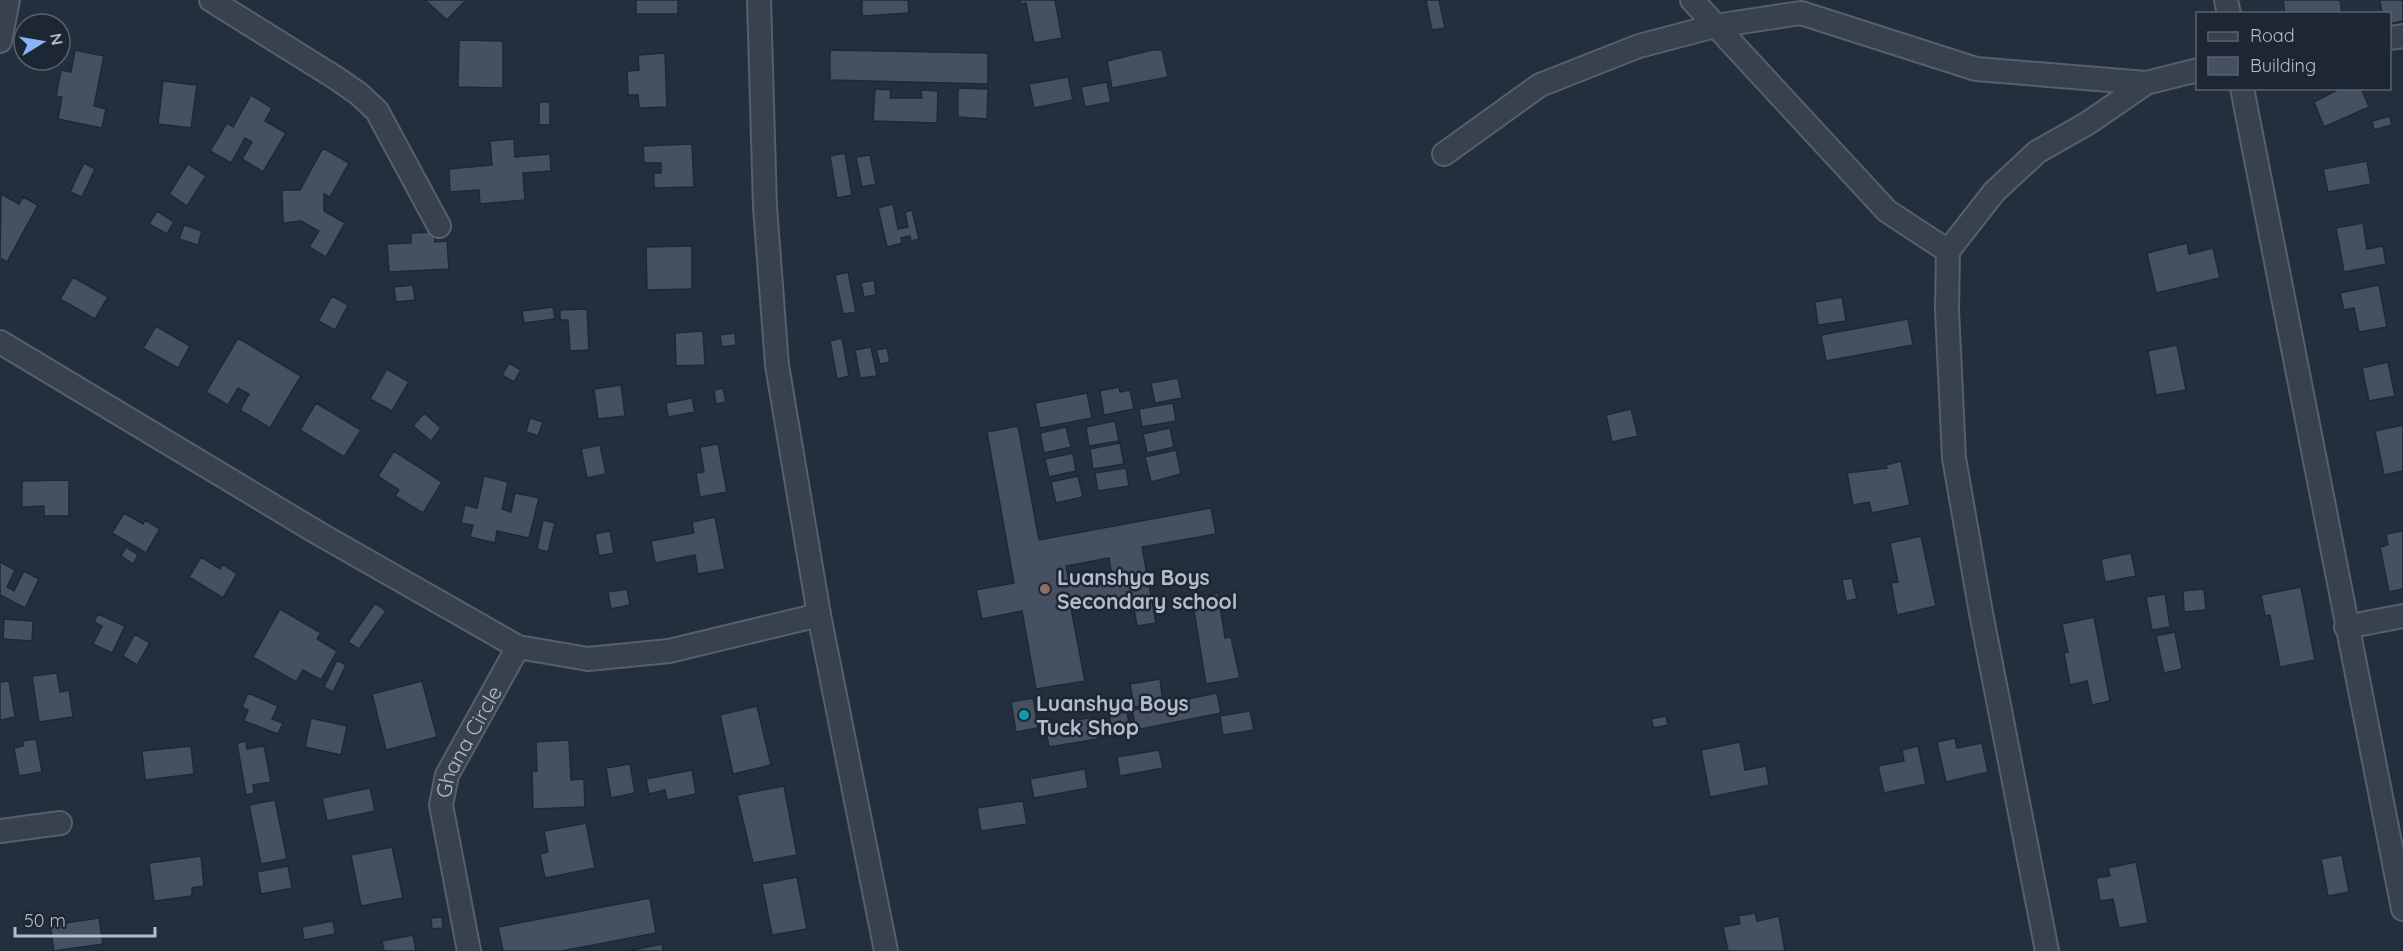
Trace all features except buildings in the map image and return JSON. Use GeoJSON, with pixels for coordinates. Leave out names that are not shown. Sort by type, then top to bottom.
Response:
{"type":"FeatureCollection","features":[{"type":"Feature","properties":{"kind":"street"},"geometry":{"type":"LineString","coordinates":[[0,40],[8,0]]}},
{"type":"Feature","properties":{"kind":"street"},"geometry":{"type":"LineString","coordinates":[[211,0],[336,78],[371,105],[377,111],[439,226]]}},
{"type":"Feature","properties":{"kind":"street"},"geometry":{"type":"LineString","coordinates":[[759,0],[765,207],[777,365],[819,615],[886,951]]}},
{"type":"Feature","properties":{"kind":"street"},"geometry":{"type":"LineString","coordinates":[[1692,0],[1887,211],[1948,251]]}},
{"type":"Feature","properties":{"kind":"street"},"geometry":{"type":"LineString","coordinates":[[1444,154],[1540,85],[1639,46],[1715,26],[1801,13],[1976,69],[2146,83],[2196,70]]}},
{"type":"Feature","properties":{"kind":"street"},"geometry":{"type":"LineString","coordinates":[[2047,951],[1980,613],[1954,458],[1947,310],[1948,251],[1994,192],[2037,152],[2088,123],[2146,83]]}},
{"type":"Feature","properties":{"kind":"street"},"geometry":{"type":"LineString","coordinates":[[2242,90],[2346,627],[2400,875],[2403,909]]}},
{"type":"Feature","properties":{"kind":"street"},"geometry":{"type":"LineString","coordinates":[[0,342],[318,533],[518,647],[588,659],[669,651],[819,615]]}},
{"type":"Feature","properties":{"kind":"street"},"geometry":{"type":"LineString","coordinates":[[2346,627],[2403,615]]}},
{"type":"Feature","properties":{"kind":"street","name":"Ghana Circle"},"geometry":{"type":"LineString","coordinates":[[469,951],[441,805],[447,775],[518,647]]}},
{"type":"Feature","properties":{"kind":"street"},"geometry":{"type":"LineString","coordinates":[[0,831],[60,823]]}},
{"type":"Feature","properties":{"kind":"place","name":"Luanshya Boys Secondary school"},"geometry":{"type":"Point","coordinates":[1045,589]}},
{"type":"Feature","properties":{"kind":"place","name":"Luanshya Boys Tuck Shop"},"geometry":{"type":"Point","coordinates":[1024,715]}}]}
